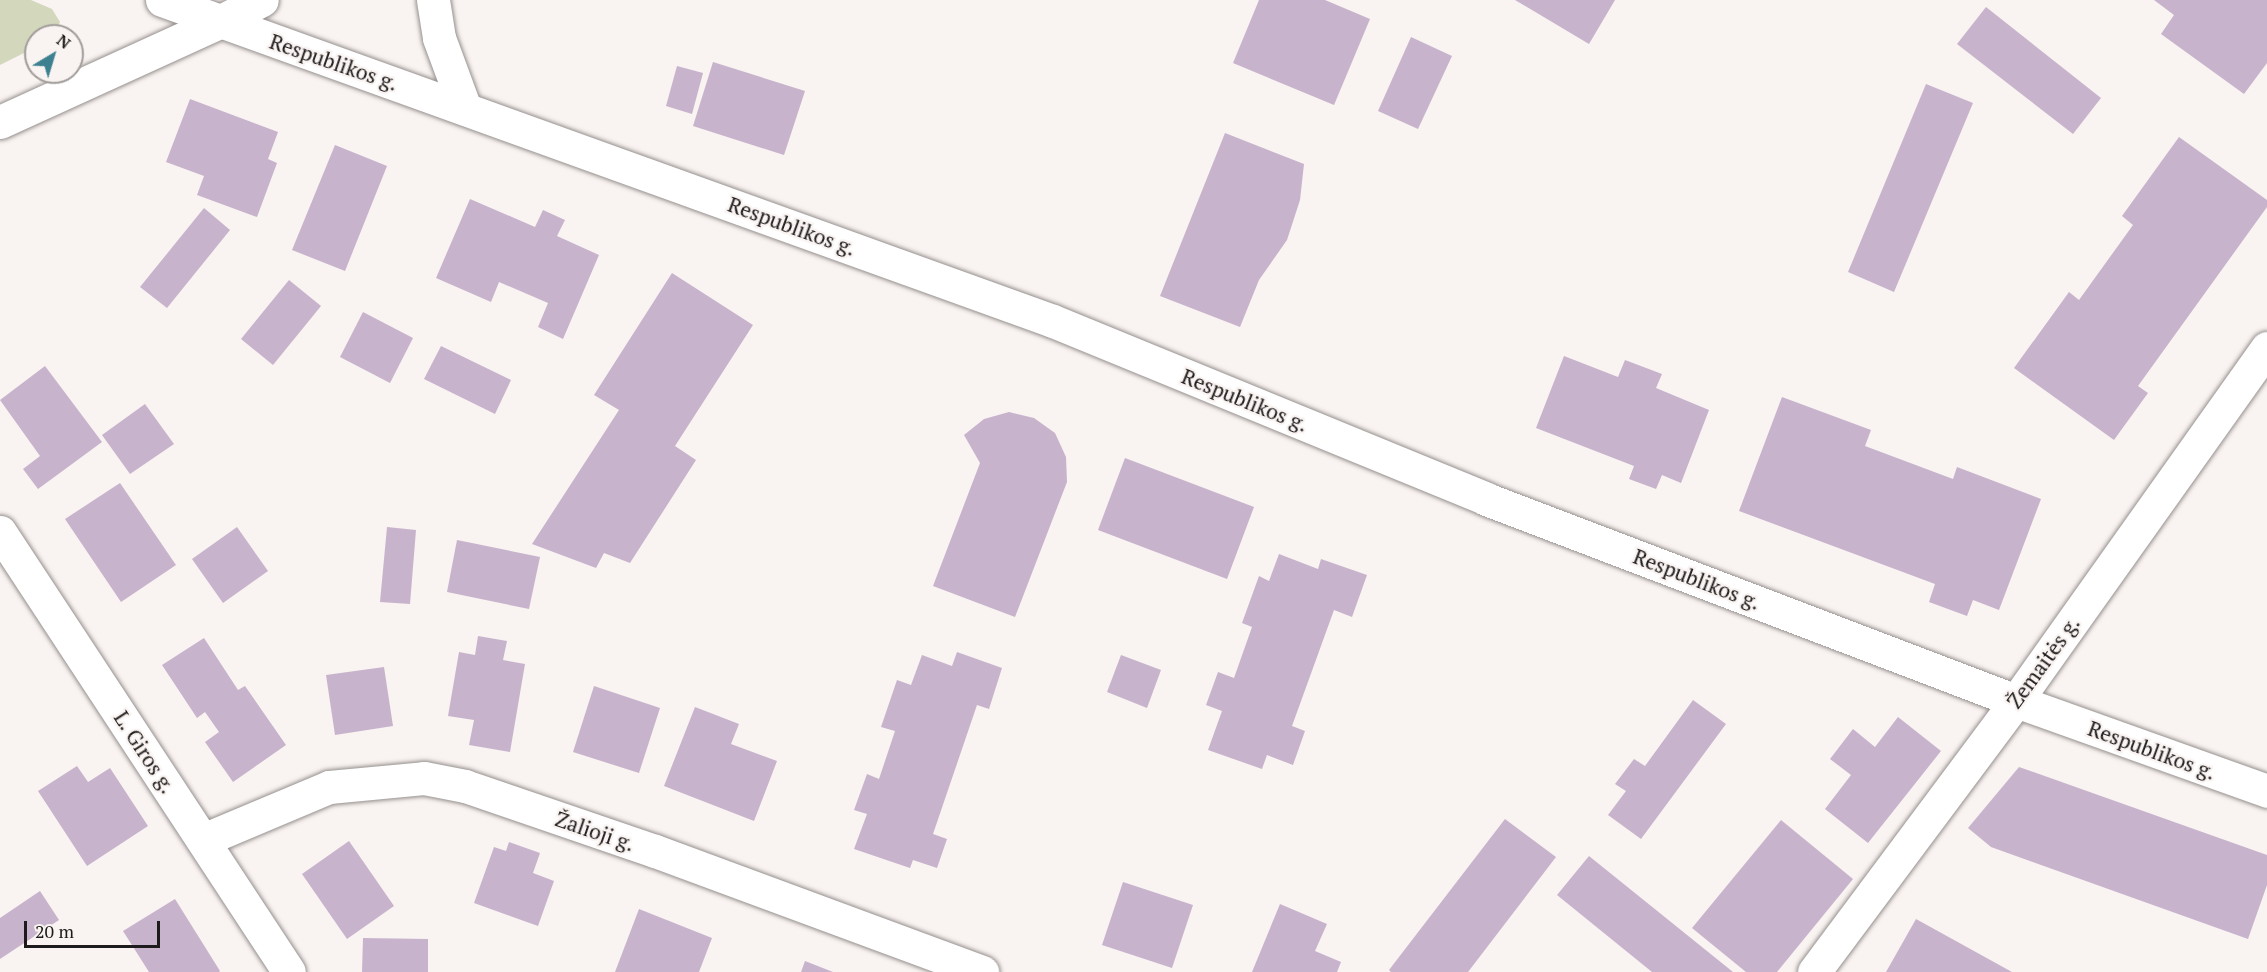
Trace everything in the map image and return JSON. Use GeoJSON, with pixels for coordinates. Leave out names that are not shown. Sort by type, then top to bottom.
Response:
{"type":"FeatureCollection","features":[{"type":"Feature","properties":{"kind":"main road","name":"Respublikos g."},"geometry":{"type":"LineString","coordinates":[[162,0],[219,22],[464,106],[1053,321],[1486,499],[2016,702],[2267,791]]}},
{"type":"Feature","properties":{"kind":"main road"},"geometry":{"type":"LineString","coordinates":[[0,122],[219,22],[261,0]]}},
{"type":"Feature","properties":{"kind":"main road"},"geometry":{"type":"LineString","coordinates":[[433,0],[439,38],[464,106]]}},
{"type":"Feature","properties":{"kind":"main road","name":"Žemaitės g."},"geometry":{"type":"LineString","coordinates":[[1814,972],[2016,702],[2267,348]]}},
{"type":"Feature","properties":{"kind":"main road","name":"L. Giros g."},"geometry":{"type":"LineString","coordinates":[[0,532],[290,972]]}},
{"type":"Feature","properties":{"kind":"main road","name":"Žalioji g."},"geometry":{"type":"LineString","coordinates":[[203,840],[329,787],[424,778],[465,786],[655,851],[982,972]]}},
{"type":"Feature","properties":{"kind":"green space"},"geometry":{"type":"Polygon","coordinates":[[[0,0],[31,0],[52,9],[59,24],[24,24],[24,53],[0,65],[0,0]]]}},
{"type":"Feature","properties":{"kind":"building"},"geometry":{"type":"Polygon","coordinates":[[[1259,0],[1325,0],[1370,19],[1334,105],[1233,63],[1259,0]]]}},
{"type":"Feature","properties":{"kind":"building"},"geometry":{"type":"Polygon","coordinates":[[[1515,0],[1615,0],[1589,44],[1515,0]]]}},
{"type":"Feature","properties":{"kind":"building"},"geometry":{"type":"Polygon","coordinates":[[[2154,0],[2267,0],[2267,63],[2244,94],[2161,34],[2174,15],[2154,0]]]}},
{"type":"Feature","properties":{"kind":"building"},"geometry":{"type":"Polygon","coordinates":[[[1986,7],[2101,98],[2073,134],[1957,44],[1986,7]]]}},
{"type":"Feature","properties":{"kind":"building"},"geometry":{"type":"Polygon","coordinates":[[[1411,37],[1452,56],[1418,129],[1378,111],[1411,37]]]}},
{"type":"Feature","properties":{"kind":"building"},"geometry":{"type":"Polygon","coordinates":[[[713,62],[805,91],[784,155],[693,126],[713,62]]]}},
{"type":"Feature","properties":{"kind":"building"},"geometry":{"type":"Polygon","coordinates":[[[677,66],[703,73],[692,114],[666,106],[677,66]]]}},
{"type":"Feature","properties":{"kind":"building"},"geometry":{"type":"Polygon","coordinates":[[[1926,84],[1973,103],[1894,292],[1848,272],[1926,84]]]}},
{"type":"Feature","properties":{"kind":"building"},"geometry":{"type":"Polygon","coordinates":[[[190,99],[278,132],[268,159],[277,163],[257,217],[197,195],[204,176],[166,162],[190,99]]]}},
{"type":"Feature","properties":{"kind":"building"},"geometry":{"type":"Polygon","coordinates":[[[1225,133],[1304,164],[1300,200],[1287,240],[1259,280],[1240,327],[1160,296],[1225,133]]]}},
{"type":"Feature","properties":{"kind":"building"},"geometry":{"type":"Polygon","coordinates":[[[2179,137],[2267,200],[2267,207],[2138,386],[2148,393],[2114,440],[2014,368],[2069,292],[2079,300],[2133,225],[2122,216],[2179,137]]]}},
{"type":"Feature","properties":{"kind":"building"},"geometry":{"type":"Polygon","coordinates":[[[335,145],[387,166],[345,271],[292,250],[335,145]]]}},
{"type":"Feature","properties":{"kind":"building"},"geometry":{"type":"Polygon","coordinates":[[[470,199],[535,227],[543,210],[565,220],[557,236],[599,255],[563,339],[538,327],[548,303],[499,282],[491,302],[436,278],[470,199]]]}},
{"type":"Feature","properties":{"kind":"building"},"geometry":{"type":"Polygon","coordinates":[[[204,208],[230,230],[167,308],[140,287],[204,208]]]}},
{"type":"Feature","properties":{"kind":"building"},"geometry":{"type":"Polygon","coordinates":[[[672,273],[753,325],[675,446],[696,460],[630,563],[604,553],[596,568],[532,544],[619,410],[594,395],[672,273]]]}},
{"type":"Feature","properties":{"kind":"building"},"geometry":{"type":"Polygon","coordinates":[[[289,280],[321,306],[273,365],[241,339],[289,280]]]}},
{"type":"Feature","properties":{"kind":"building"},"geometry":{"type":"Polygon","coordinates":[[[363,312],[413,338],[390,383],[340,357],[363,312]]]}},
{"type":"Feature","properties":{"kind":"building"},"geometry":{"type":"Polygon","coordinates":[[[441,346],[511,380],[495,414],[424,379],[441,346]]]}},
{"type":"Feature","properties":{"kind":"building"},"geometry":{"type":"Polygon","coordinates":[[[1564,356],[1618,377],[1625,360],[1662,374],[1656,388],[1709,410],[1681,483],[1662,475],[1656,489],[1629,479],[1634,466],[1536,428],[1564,356]]]}},
{"type":"Feature","properties":{"kind":"building"},"geometry":{"type":"Polygon","coordinates":[[[45,366],[102,442],[38,489],[23,469],[40,456],[0,400],[45,366]]]}},
{"type":"Feature","properties":{"kind":"building"},"geometry":{"type":"Polygon","coordinates":[[[1782,397],[1871,430],[1865,446],[1953,479],[1957,467],[2041,499],[1999,610],[1973,600],[1967,616],[1929,602],[1935,584],[1739,511],[1782,397]]]}},
{"type":"Feature","properties":{"kind":"building"},"geometry":{"type":"Polygon","coordinates":[[[145,404],[174,444],[130,474],[102,435],[145,404]]]}},
{"type":"Feature","properties":{"kind":"building"},"geometry":{"type":"Polygon","coordinates":[[[1009,412],[1034,418],[1055,433],[1066,457],[1067,482],[1015,617],[933,586],[980,463],[964,435],[984,419],[1009,412]]]}},
{"type":"Feature","properties":{"kind":"building"},"geometry":{"type":"Polygon","coordinates":[[[1125,458],[1254,507],[1227,579],[1098,530],[1125,458]]]}},
{"type":"Feature","properties":{"kind":"building"},"geometry":{"type":"Polygon","coordinates":[[[120,483],[176,565],[121,602],[65,519],[120,483]]]}},
{"type":"Feature","properties":{"kind":"building"},"geometry":{"type":"Polygon","coordinates":[[[237,527],[268,571],[223,603],[192,559],[237,527]]]}},
{"type":"Feature","properties":{"kind":"building"},"geometry":{"type":"Polygon","coordinates":[[[387,527],[416,530],[410,604],[380,602],[387,527]]]}},
{"type":"Feature","properties":{"kind":"building"},"geometry":{"type":"Polygon","coordinates":[[[457,540],[540,557],[529,609],[447,592],[457,540]]]}},
{"type":"Feature","properties":{"kind":"building"},"geometry":{"type":"Polygon","coordinates":[[[1279,554],[1318,569],[1321,559],[1367,575],[1352,617],[1334,610],[1292,726],[1305,731],[1293,765],[1267,755],[1262,769],[1208,750],[1222,711],[1206,705],[1218,672],[1234,678],[1252,627],[1242,623],[1259,576],[1269,581],[1279,554]]]}},
{"type":"Feature","properties":{"kind":"building"},"geometry":{"type":"Polygon","coordinates":[[[478,636],[507,641],[503,660],[525,664],[510,752],[469,745],[474,720],[448,716],[459,652],[475,655],[478,636]]]}},
{"type":"Feature","properties":{"kind":"building"},"geometry":{"type":"Polygon","coordinates":[[[204,638],[238,690],[245,686],[286,745],[233,782],[205,742],[219,732],[205,712],[197,718],[162,665],[204,638]]]}},
{"type":"Feature","properties":{"kind":"building"},"geometry":{"type":"Polygon","coordinates":[[[957,652],[1002,668],[989,709],[977,705],[933,834],[947,839],[937,868],[913,860],[910,868],[854,849],[867,814],[854,810],[867,774],[879,779],[895,731],[881,727],[897,680],[911,685],[922,655],[952,666],[957,652]]]}},
{"type":"Feature","properties":{"kind":"building"},"geometry":{"type":"Polygon","coordinates":[[[1121,655],[1161,670],[1147,708],[1107,692],[1121,655]]]}},
{"type":"Feature","properties":{"kind":"building"},"geometry":{"type":"Polygon","coordinates":[[[384,667],[393,726],[335,735],[326,675],[384,667]]]}},
{"type":"Feature","properties":{"kind":"building"},"geometry":{"type":"Polygon","coordinates":[[[594,686],[660,708],[639,773],[573,752],[594,686]]]}},
{"type":"Feature","properties":{"kind":"building"},"geometry":{"type":"Polygon","coordinates":[[[1693,700],[1726,724],[1641,839],[1608,815],[1626,791],[1615,784],[1634,759],[1645,766],[1693,700]]]}},
{"type":"Feature","properties":{"kind":"building"},"geometry":{"type":"Polygon","coordinates":[[[695,707],[739,724],[731,744],[777,761],[754,821],[664,786],[695,707]]]}},
{"type":"Feature","properties":{"kind":"building"},"geometry":{"type":"Polygon","coordinates":[[[1898,717],[1941,751],[1868,843],[1825,809],[1851,775],[1830,759],[1853,729],[1875,747],[1898,717]]]}},
{"type":"Feature","properties":{"kind":"building"},"geometry":{"type":"Polygon","coordinates":[[[77,766],[88,782],[110,768],[148,826],[87,866],[38,791],[77,766]]]}},
{"type":"Feature","properties":{"kind":"building"},"geometry":{"type":"Polygon","coordinates":[[[2019,767],[2267,855],[2267,885],[2248,939],[1991,847],[1968,828],[2019,767]]]}},
{"type":"Feature","properties":{"kind":"building"},"geometry":{"type":"Polygon","coordinates":[[[1505,819],[1556,857],[1468,972],[1391,972],[1389,970],[1505,819]]]}},
{"type":"Feature","properties":{"kind":"building"},"geometry":{"type":"Polygon","coordinates":[[[1781,820],[1853,879],[1777,972],[1746,972],[1692,928],[1781,820]]]}},
{"type":"Feature","properties":{"kind":"building"},"geometry":{"type":"Polygon","coordinates":[[[349,841],[394,906],[347,939],[302,874],[349,841]]]}},
{"type":"Feature","properties":{"kind":"building"},"geometry":{"type":"Polygon","coordinates":[[[509,842],[540,853],[533,873],[554,881],[538,926],[474,903],[494,847],[506,851],[509,842]]]}},
{"type":"Feature","properties":{"kind":"building"},"geometry":{"type":"Polygon","coordinates":[[[1589,856],[1733,972],[1652,972],[1557,895],[1589,856]]]}},
{"type":"Feature","properties":{"kind":"building"},"geometry":{"type":"Polygon","coordinates":[[[1123,882],[1193,905],[1172,968],[1102,945],[1123,882]]]}},
{"type":"Feature","properties":{"kind":"building"},"geometry":{"type":"Polygon","coordinates":[[[40,891],[59,920],[0,959],[0,918],[40,891]]]}},
{"type":"Feature","properties":{"kind":"building"},"geometry":{"type":"Polygon","coordinates":[[[175,899],[219,972],[149,972],[123,931],[175,899]]]}},
{"type":"Feature","properties":{"kind":"building"},"geometry":{"type":"Polygon","coordinates":[[[1280,904],[1327,924],[1315,951],[1341,962],[1337,972],[1252,972],[1280,904]]]}},
{"type":"Feature","properties":{"kind":"building"},"geometry":{"type":"Polygon","coordinates":[[[639,909],[712,938],[699,972],[615,972],[639,909]]]}},
{"type":"Feature","properties":{"kind":"building"},"geometry":{"type":"Polygon","coordinates":[[[1916,919],[2012,972],[1886,972],[1916,919]]]}},
{"type":"Feature","properties":{"kind":"building"},"geometry":{"type":"Polygon","coordinates":[[[363,938],[428,939],[428,972],[362,972],[363,938]]]}},
{"type":"Feature","properties":{"kind":"building"},"geometry":{"type":"Polygon","coordinates":[[[805,961],[833,972],[801,972],[805,961]]]}}]}
